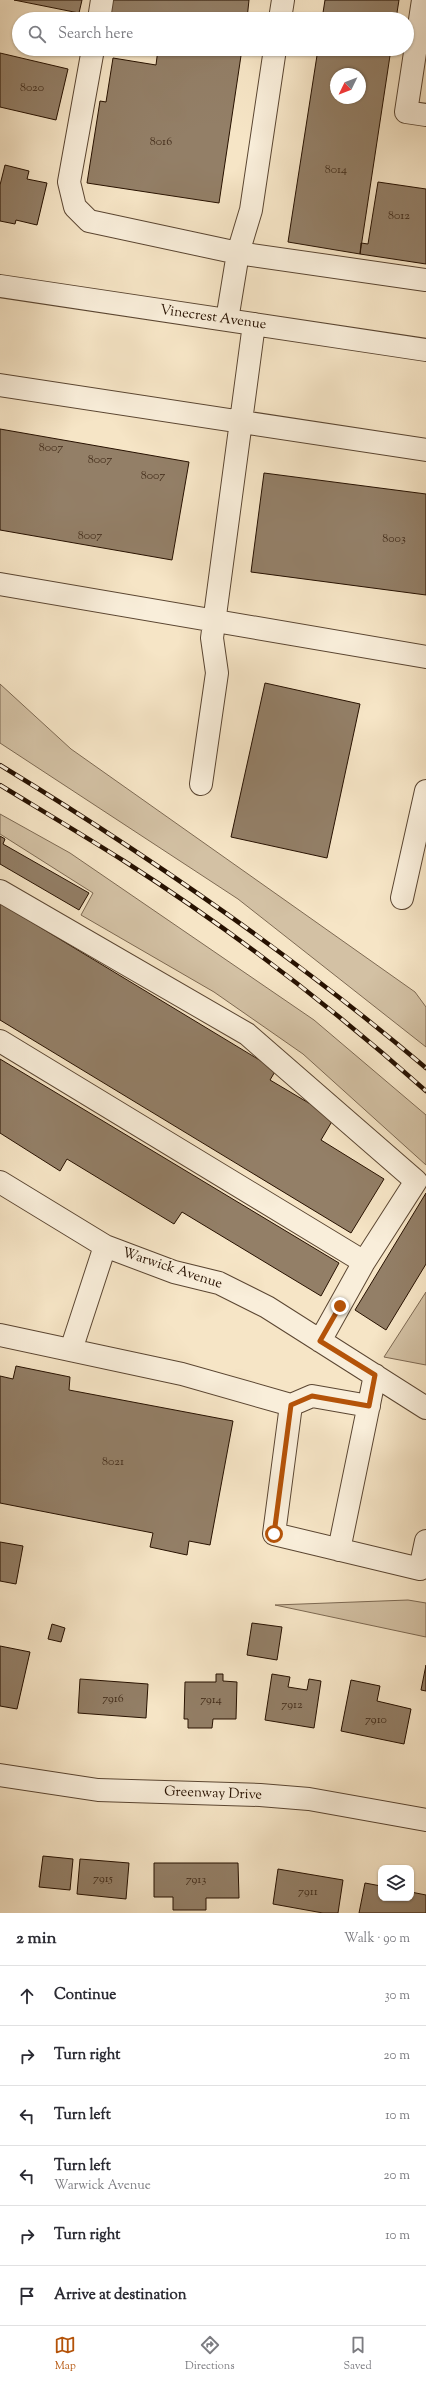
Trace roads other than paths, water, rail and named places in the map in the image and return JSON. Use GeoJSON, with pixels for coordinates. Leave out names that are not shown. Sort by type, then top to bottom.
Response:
{"type":"FeatureCollection","features":[{"type":"Feature","properties":{"kind":"street"},"geometry":{"type":"LineString","coordinates":[[100,12],[102,0]]}},
{"type":"Feature","properties":{"kind":"street"},"geometry":{"type":"LineString","coordinates":[[281,12],[283,0]]}},
{"type":"Feature","properties":{"kind":"street"},"geometry":{"type":"LineString","coordinates":[[423,0],[406,112],[426,115]]}},
{"type":"Feature","properties":{"kind":"street"},"geometry":{"type":"LineString","coordinates":[[92,56],[69,182],[74,207],[89,221],[238,253],[426,280]]}},
{"type":"Feature","properties":{"kind":"street"},"geometry":{"type":"LineString","coordinates":[[227,320],[238,253],[251,210],[274,56]]}},
{"type":"Feature","properties":{"kind":"street","name":"Vinecrest Avenue"},"geometry":{"type":"LineString","coordinates":[[0,286],[426,350]]}},
{"type":"Feature","properties":{"kind":"street"},"geometry":{"type":"LineString","coordinates":[[201,784],[217,673],[212,638],[254,324]]}},
{"type":"Feature","properties":{"kind":"street"},"geometry":{"type":"LineString","coordinates":[[0,384],[426,450]]}},
{"type":"Feature","properties":{"kind":"street"},"geometry":{"type":"LineString","coordinates":[[0,584],[426,657]]}},
{"type":"Feature","properties":{"kind":"street"},"geometry":{"type":"LineString","coordinates":[[402,898],[426,791]]}},
{"type":"Feature","properties":{"kind":"street"},"geometry":{"type":"LineString","coordinates":[[0,890],[247,1034],[416,1181],[364,1262],[320,1341]]}},
{"type":"Feature","properties":{"kind":"street"},"geometry":{"type":"LineString","coordinates":[[0,1041],[364,1262]]}},
{"type":"Feature","properties":{"kind":"street","name":"Warwick Avenue"},"geometry":{"type":"LineString","coordinates":[[0,1182],[105,1246],[174,1272],[219,1283],[267,1307],[426,1408]]}},
{"type":"Feature","properties":{"kind":"street"},"geometry":{"type":"LineString","coordinates":[[71,1350],[105,1246]]}},
{"type":"Feature","properties":{"kind":"street"},"geometry":{"type":"LineString","coordinates":[[0,1335],[182,1374],[291,1405],[312,1396],[369,1406]]}},
{"type":"Feature","properties":{"kind":"street"},"geometry":{"type":"LineString","coordinates":[[339,1550],[375,1375]]}},
{"type":"Feature","properties":{"kind":"street"},"geometry":{"type":"LineString","coordinates":[[291,1405],[274,1534],[420,1569],[426,1541]]}},
{"type":"Feature","properties":{"kind":"street","name":"Greenway Drive"},"geometry":{"type":"LineString","coordinates":[[0,1775],[98,1790],[260,1794],[309,1799],[426,1820]]}},
{"type":"Feature","properties":{"kind":"railway"},"geometry":{"type":"LineString","coordinates":[[0,765],[111,835],[219,908],[272,946],[376,1026],[426,1068]]}},
{"type":"Feature","properties":{"kind":"railway"},"geometry":{"type":"LineString","coordinates":[[0,785],[124,861],[203,914],[317,999],[426,1091]]}}]}
